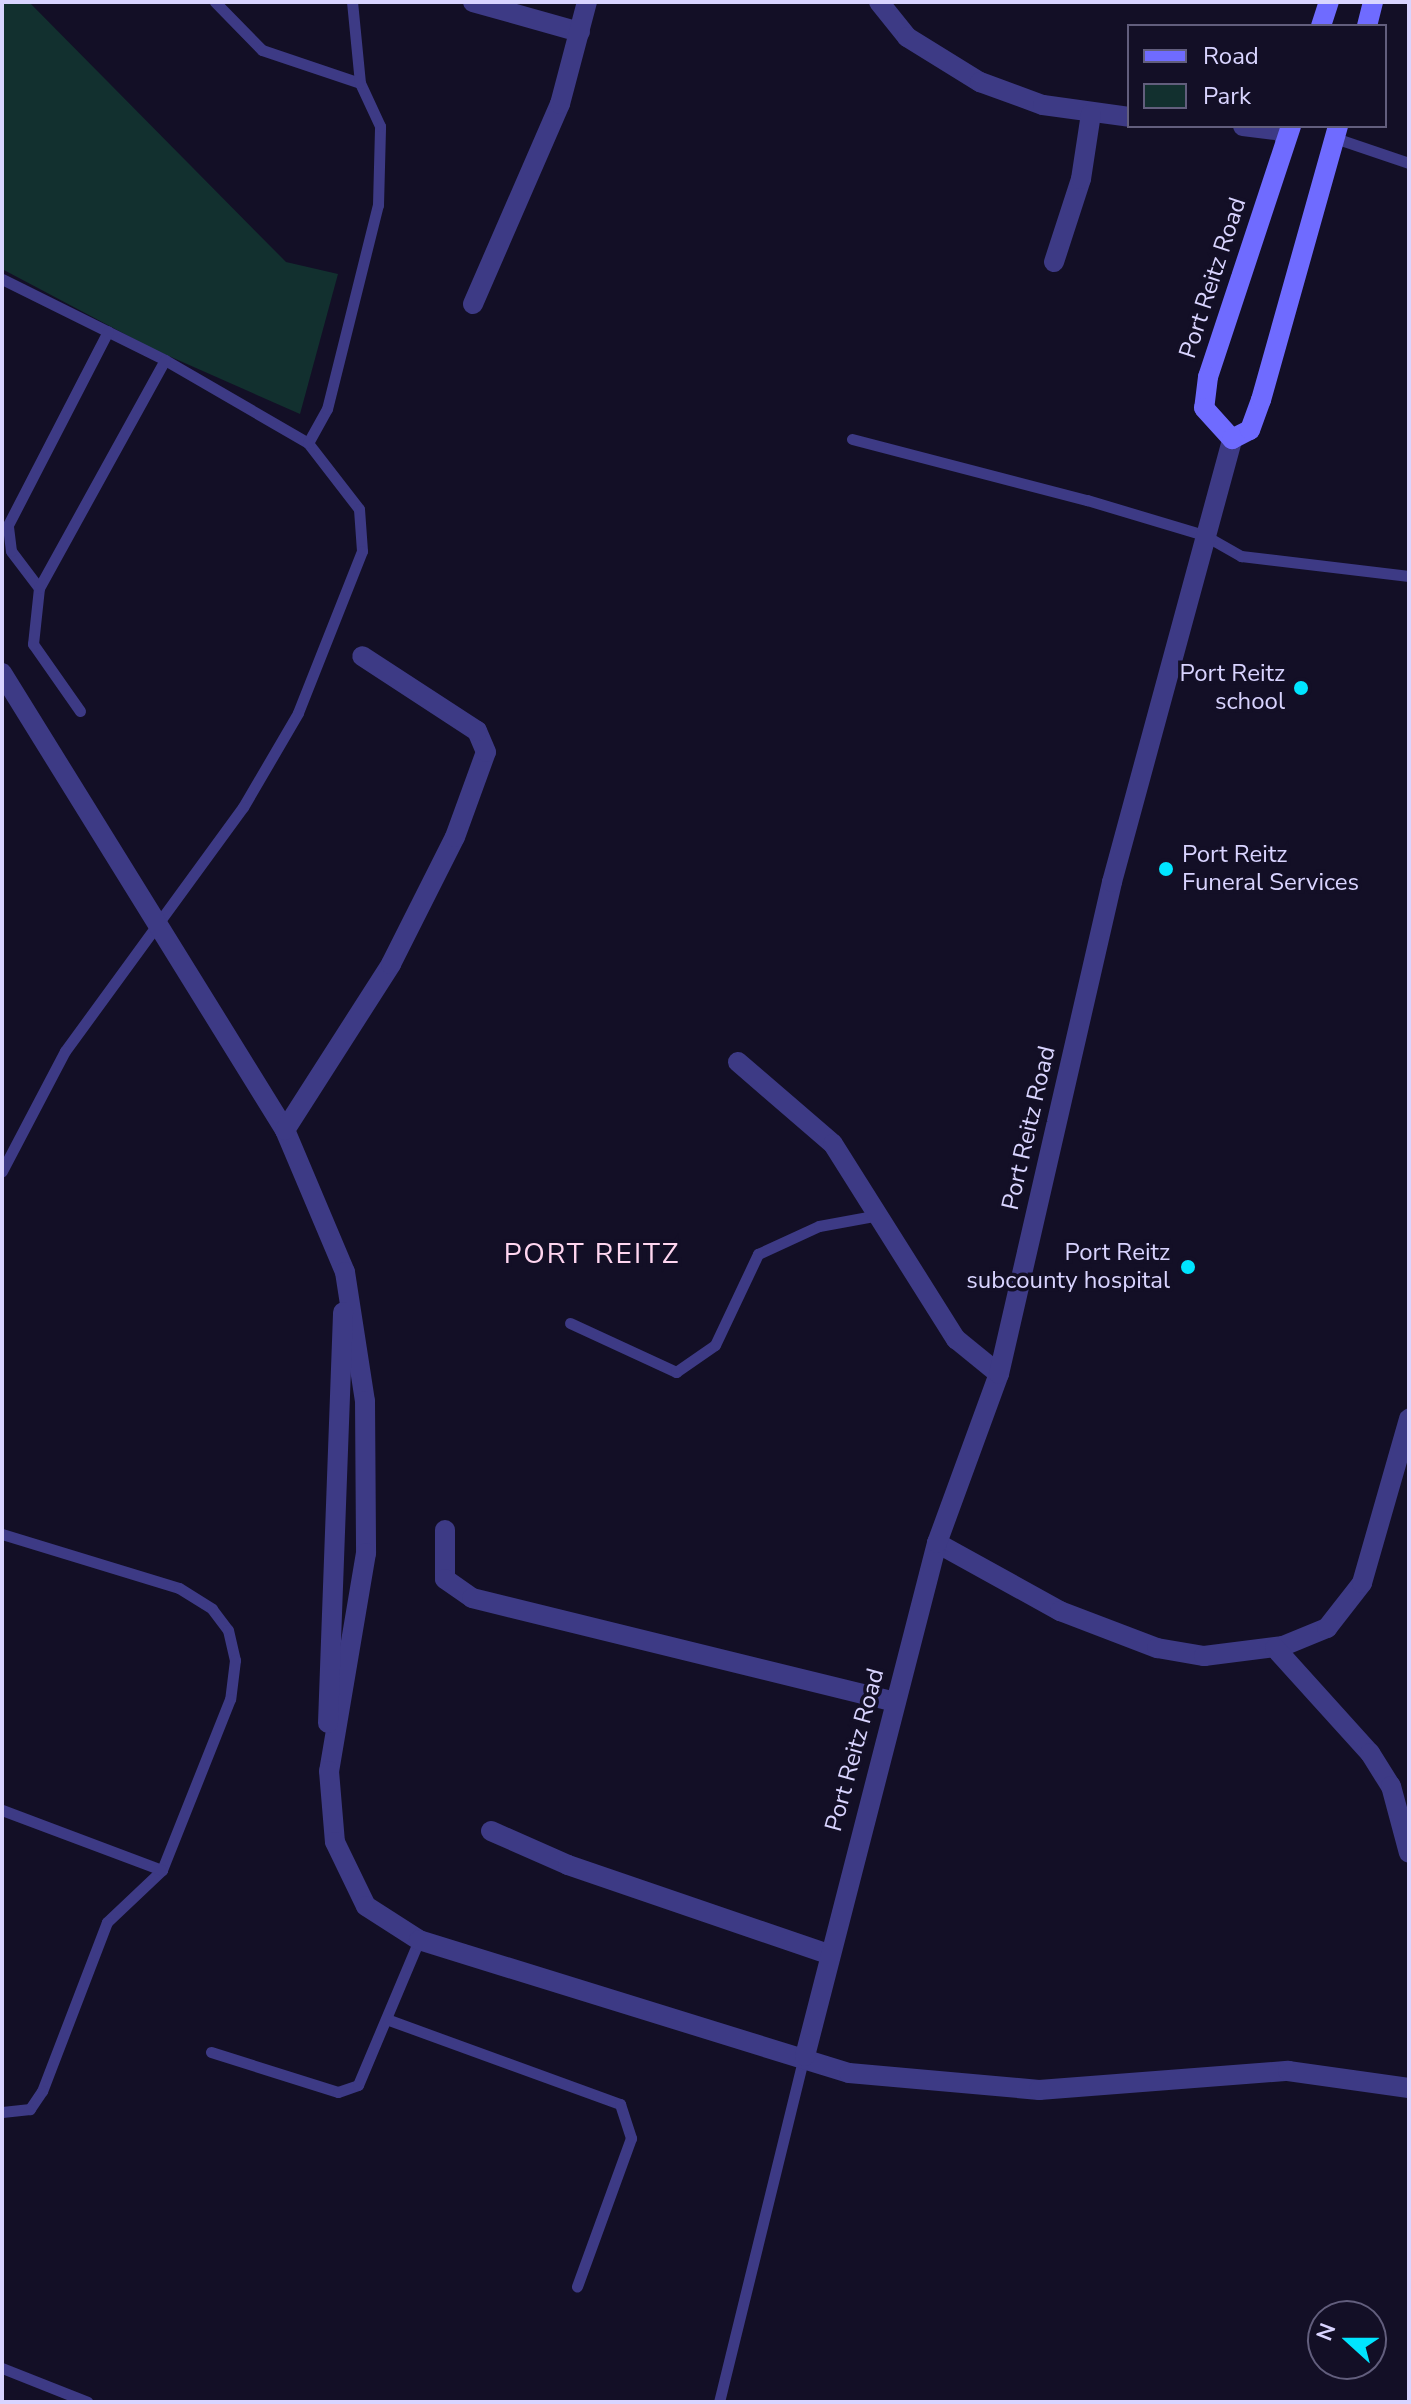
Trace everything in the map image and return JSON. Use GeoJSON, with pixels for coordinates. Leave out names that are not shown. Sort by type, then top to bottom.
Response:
{"type":"FeatureCollection","features":[{"type":"Feature","properties":{"kind":"main road"},"geometry":{"type":"LineString","coordinates":[[1322,24],[1329,2]]}},
{"type":"Feature","properties":{"kind":"main road"},"geometry":{"type":"LineString","coordinates":[[1368,24],[1373,2]]}},
{"type":"Feature","properties":{"kind":"main road","name":"Port Reitz Road"},"geometry":{"type":"LineString","coordinates":[[1288,133],[1208,377],[1204,408],[1232,439],[1250,430],[1261,400],[1337,132]]}},
{"type":"Feature","properties":{"kind":"street"},"geometry":{"type":"LineString","coordinates":[[473,2],[580,32]]}},
{"type":"Feature","properties":{"kind":"street"},"geometry":{"type":"LineString","coordinates":[[473,304],[560,104],[587,2]]}},
{"type":"Feature","properties":{"kind":"street"},"geometry":{"type":"LineString","coordinates":[[879,2],[907,37],[951,68],[1043,105],[1127,117]]}},
{"type":"Feature","properties":{"kind":"street"},"geometry":{"type":"LineString","coordinates":[[1054,262],[1081,179],[1091,114]]}},
{"type":"Feature","properties":{"kind":"street"},"geometry":{"type":"LineString","coordinates":[[1258,128],[1288,133]]}},
{"type":"Feature","properties":{"kind":"street","name":"Port Reitz Road"},"geometry":{"type":"LineString","coordinates":[[805,2056],[828,1954],[937,1543],[999,1374],[1112,882],[1232,439]]}},
{"type":"Feature","properties":{"kind":"street"},"geometry":{"type":"LineString","coordinates":[[285,1130],[391,964],[455,837],[486,752],[477,731],[362,656]]}},
{"type":"Feature","properties":{"kind":"street"},"geometry":{"type":"LineString","coordinates":[[2,673],[285,1130],[345,1272],[365,1401],[366,1553],[329,1771]]}},
{"type":"Feature","properties":{"kind":"street"},"geometry":{"type":"LineString","coordinates":[[738,1062],[815,1124],[879,1215],[956,1339],[999,1374]]}},
{"type":"Feature","properties":{"kind":"street"},"geometry":{"type":"LineString","coordinates":[[345,1272],[329,1771],[335,1842],[366,1906],[419,1940],[805,2056],[849,2073],[1039,2090],[1288,2071],[1409,2088]]}},
{"type":"Feature","properties":{"kind":"street"},"geometry":{"type":"LineString","coordinates":[[937,1543],[1060,1611],[1157,1648],[1204,1656],[1275,1648],[1327,1628],[1362,1583],[1409,1419]]}},
{"type":"Feature","properties":{"kind":"street"},"geometry":{"type":"LineString","coordinates":[[445,1530],[445,1579],[472,1598],[895,1702]]}},
{"type":"Feature","properties":{"kind":"street"},"geometry":{"type":"LineString","coordinates":[[1275,1648],[1370,1753],[1391,1786],[1409,1853]]}},
{"type":"Feature","properties":{"kind":"street"},"geometry":{"type":"LineString","coordinates":[[491,1831],[568,1865],[828,1954]]}},
{"type":"Feature","properties":{"kind":"lane"},"geometry":{"type":"LineString","coordinates":[[215,2],[262,50],[360,83]]}},
{"type":"Feature","properties":{"kind":"lane"},"geometry":{"type":"LineString","coordinates":[[308,443],[330,400],[378,205],[380,126],[360,83],[352,2]]}},
{"type":"Feature","properties":{"kind":"lane"},"geometry":{"type":"LineString","coordinates":[[1337,132],[1409,163]]}},
{"type":"Feature","properties":{"kind":"lane"},"geometry":{"type":"LineString","coordinates":[[2,279],[165,360],[308,443],[359,509],[356,577],[290,726],[243,807],[65,1051],[2,1171]]}},
{"type":"Feature","properties":{"kind":"lane"},"geometry":{"type":"LineString","coordinates":[[39,588],[11,551],[8,525],[108,331]]}},
{"type":"Feature","properties":{"kind":"lane"},"geometry":{"type":"LineString","coordinates":[[80,711],[33,644],[39,588],[165,360]]}},
{"type":"Feature","properties":{"kind":"lane"},"geometry":{"type":"LineString","coordinates":[[852,439],[1204,535],[1252,558],[1409,576]]}},
{"type":"Feature","properties":{"kind":"lane"},"geometry":{"type":"LineString","coordinates":[[570,1323],[676,1372],[715,1345],[758,1254],[819,1226],[879,1215]]}},
{"type":"Feature","properties":{"kind":"lane"},"geometry":{"type":"LineString","coordinates":[[2,1534],[179,1588],[212,1609],[228,1630],[235,1660],[230,1699],[162,1870],[107,1922],[42,2091],[30,2109],[2,2112]]}},
{"type":"Feature","properties":{"kind":"lane"},"geometry":{"type":"LineString","coordinates":[[2,1810],[162,1870]]}},
{"type":"Feature","properties":{"kind":"lane"},"geometry":{"type":"LineString","coordinates":[[211,2052],[338,2092],[368,2073],[419,1940]]}},
{"type":"Feature","properties":{"kind":"lane"},"geometry":{"type":"LineString","coordinates":[[389,2020],[620,2104],[631,2138],[577,2286]]}},
{"type":"Feature","properties":{"kind":"lane"},"geometry":{"type":"LineString","coordinates":[[719,2402],[805,2056]]}},
{"type":"Feature","properties":{"kind":"lane"},"geometry":{"type":"LineString","coordinates":[[2,2368],[88,2402]]}},
{"type":"Feature","properties":{"kind":"green space"},"geometry":{"type":"Polygon","coordinates":[[[2,2],[29,2],[286,262],[338,274],[300,414],[153,349],[2,269],[2,2]]]}},
{"type":"Feature","properties":{"kind":"place","name":"Port Reitz school"},"geometry":{"type":"Point","coordinates":[1301,688]}},
{"type":"Feature","properties":{"kind":"place","name":"Port Reitz Funeral Services"},"geometry":{"type":"Point","coordinates":[1166,869]}},
{"type":"Feature","properties":{"kind":"place","name":"Port Reitz subcounty hospital"},"geometry":{"type":"Point","coordinates":[1188,1267]}},
{"type":"Feature","properties":{"kind":"district","name":"PORT REITZ"},"geometry":{"type":"Point","coordinates":[592,1254]}}]}
